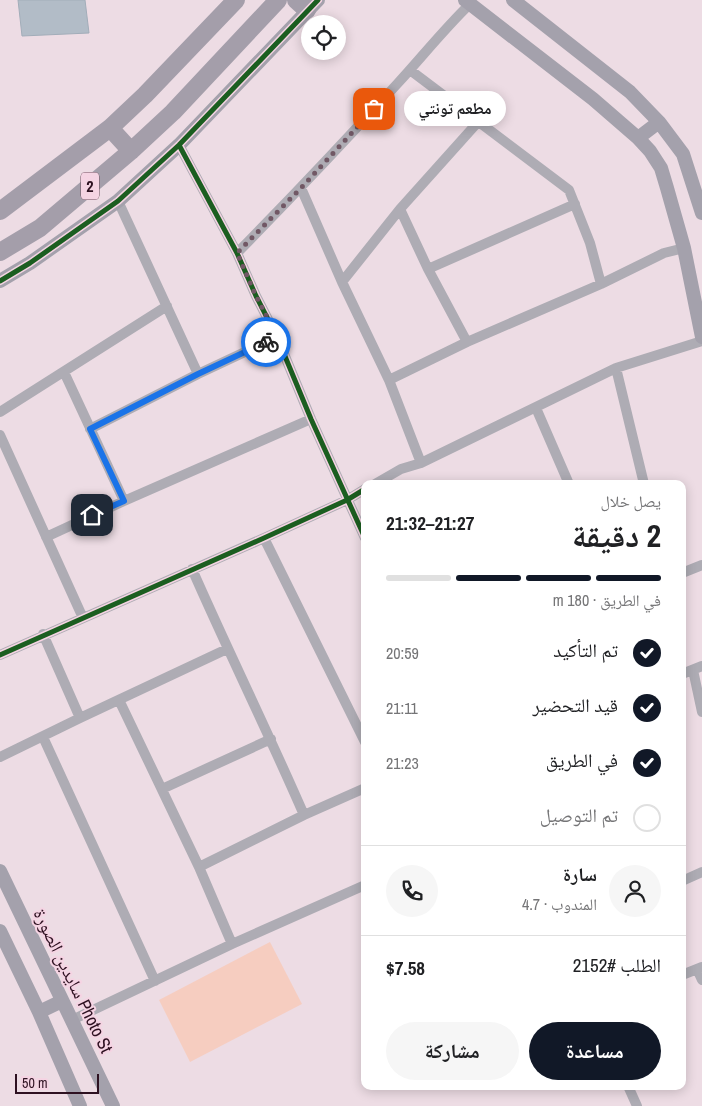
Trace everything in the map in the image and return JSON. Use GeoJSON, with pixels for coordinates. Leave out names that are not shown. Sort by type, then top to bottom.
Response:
{"type":"FeatureCollection","features":[{"type":"Feature","properties":{"kind":"highway","name":"2"},"geometry":{"type":"LineString","coordinates":[[0,252],[40,228],[131,151],[173,112],[278,0]]}},
{"type":"Feature","properties":{"kind":"highway","name":"2"},"geometry":{"type":"LineString","coordinates":[[0,211],[110,128],[145,96],[231,4]]}},
{"type":"Feature","properties":{"kind":"highway"},"geometry":{"type":"LineString","coordinates":[[110,128],[131,151]]}},
{"type":"Feature","properties":{"kind":"street"},"geometry":{"type":"LineString","coordinates":[[513,0],[630,92],[659,122],[683,154],[702,213]]}},
{"type":"Feature","properties":{"kind":"street"},"geometry":{"type":"LineString","coordinates":[[237,253],[301,188],[410,70],[467,2],[594,99],[638,138],[650,151],[661,168],[684,248],[702,339],[616,368],[421,463],[401,469],[382,480]]}},
{"type":"Feature","properties":{"kind":"street"},"geometry":{"type":"LineString","coordinates":[[0,281],[118,201],[179,145],[307,3]]}},
{"type":"Feature","properties":{"kind":"street"},"geometry":{"type":"LineString","coordinates":[[410,70],[569,190],[590,242],[601,284]]}},
{"type":"Feature","properties":{"kind":"street"},"geometry":{"type":"LineString","coordinates":[[342,282],[400,209],[478,122]]}},
{"type":"Feature","properties":{"kind":"street"},"geometry":{"type":"LineString","coordinates":[[638,138],[659,122]]}},
{"type":"Feature","properties":{"kind":"street"},"geometry":{"type":"LineString","coordinates":[[179,145],[237,253],[256,296],[277,336],[311,419],[361,530]]}},
{"type":"Feature","properties":{"kind":"street"},"geometry":{"type":"LineString","coordinates":[[301,188],[342,282],[389,380],[421,463]]}},
{"type":"Feature","properties":{"kind":"street"},"geometry":{"type":"LineString","coordinates":[[118,201],[198,374]]}},
{"type":"Feature","properties":{"kind":"street"},"geometry":{"type":"LineString","coordinates":[[428,269],[575,204]]}},
{"type":"Feature","properties":{"kind":"street"},"geometry":{"type":"LineString","coordinates":[[400,209],[428,269],[467,342]]}},
{"type":"Feature","properties":{"kind":"street"},"geometry":{"type":"LineString","coordinates":[[389,380],[467,342],[601,284],[664,253],[684,248]]}},
{"type":"Feature","properties":{"kind":"street"},"geometry":{"type":"LineString","coordinates":[[0,412],[167,306]]}},
{"type":"Feature","properties":{"kind":"street"},"geometry":{"type":"LineString","coordinates":[[90,429],[277,336]]}},
{"type":"Feature","properties":{"kind":"street"},"geometry":{"type":"LineString","coordinates":[[616,368],[643,480]]}},
{"type":"Feature","properties":{"kind":"street"},"geometry":{"type":"LineString","coordinates":[[64,372],[124,501]]}},
{"type":"Feature","properties":{"kind":"street"},"geometry":{"type":"LineString","coordinates":[[536,408],[567,480]]}},
{"type":"Feature","properties":{"kind":"street"},"geometry":{"type":"LineString","coordinates":[[46,537],[311,419]]}},
{"type":"Feature","properties":{"kind":"street"},"geometry":{"type":"LineString","coordinates":[[0,435],[83,618]]}},
{"type":"Feature","properties":{"kind":"street"},"geometry":{"type":"LineString","coordinates":[[0,655],[43,634],[264,538],[347,500],[361,491]]}},
{"type":"Feature","properties":{"kind":"street"},"geometry":{"type":"LineString","coordinates":[[264,538],[361,734]]}},
{"type":"Feature","properties":{"kind":"street"},"geometry":{"type":"LineString","coordinates":[[686,572],[702,566]]}},
{"type":"Feature","properties":{"kind":"street"},"geometry":{"type":"LineString","coordinates":[[192,569],[304,815]]}},
{"type":"Feature","properties":{"kind":"street"},"geometry":{"type":"LineString","coordinates":[[43,634],[80,718]]}},
{"type":"Feature","properties":{"kind":"street"},"geometry":{"type":"LineString","coordinates":[[0,757],[227,649]]}},
{"type":"Feature","properties":{"kind":"street"},"geometry":{"type":"LineString","coordinates":[[697,668],[702,712]]}},
{"type":"Feature","properties":{"kind":"street"},"geometry":{"type":"LineString","coordinates":[[119,700],[199,866],[232,944]]}},
{"type":"Feature","properties":{"kind":"street"},"geometry":{"type":"LineString","coordinates":[[43,737],[154,981]]}},
{"type":"Feature","properties":{"kind":"street"},"geometry":{"type":"LineString","coordinates":[[162,789],[271,739]]}},
{"type":"Feature","properties":{"kind":"street"},"geometry":{"type":"LineString","coordinates":[[199,866],[361,790]]}},
{"type":"Feature","properties":{"kind":"street","name":"سايدين الصورة Photo St"},"geometry":{"type":"LineString","coordinates":[[0,871],[113,1106]]}},
{"type":"Feature","properties":{"kind":"street"},"geometry":{"type":"LineString","coordinates":[[686,879],[702,872]]}},
{"type":"Feature","properties":{"kind":"street"},"geometry":{"type":"LineString","coordinates":[[72,1020],[232,944],[361,887]]}},
{"type":"Feature","properties":{"kind":"street"},"geometry":{"type":"LineString","coordinates":[[0,931],[39,1012],[80,1106]]}},
{"type":"Feature","properties":{"kind":"street"},"geometry":{"type":"LineString","coordinates":[[686,973],[699,968],[702,980]]}},
{"type":"Feature","properties":{"kind":"street"},"geometry":{"type":"LineString","coordinates":[[39,1012],[62,1001]]}},
{"type":"Feature","properties":{"kind":"street"},"geometry":{"type":"LineString","coordinates":[[630,1090],[638,1106]]}},
{"type":"Feature","properties":{"kind":"shaded area"},"geometry":{"type":"Polygon","coordinates":[[[270,942],[302,1004],[190,1062],[159,1000],[270,942]]]}},
{"type":"Feature","properties":{"kind":"building"},"geometry":{"type":"Polygon","coordinates":[[[18,0],[85,0],[89,33],[22,36],[18,0]]]}},
{"type":"Feature","properties":{"kind":"cycle path"},"geometry":{"type":"LineString","coordinates":[[0,281],[30,263],[118,201],[179,145],[318,0]]}},
{"type":"Feature","properties":{"kind":"cycle path"},"geometry":{"type":"LineString","coordinates":[[179,145],[237,253],[277,337],[311,419],[361,529]]}},
{"type":"Feature","properties":{"kind":"cycle path"},"geometry":{"type":"LineString","coordinates":[[0,655],[264,538],[347,500],[361,491]]}},
{"type":"Feature","properties":{"kind":"way so far"},"geometry":{"type":"LineString","coordinates":[[266,342],[277,336],[256,296],[237,253],[301,188],[374,109]]}},
{"type":"Feature","properties":{"kind":"place","name":"مطعم تونتي"},"geometry":{"type":"Point","coordinates":[374,109]}},
{"type":"Feature","properties":{"kind":"route"},"geometry":{"type":"LineString","coordinates":[[92,515],[124,501],[90,429],[266,342]]}}]}
